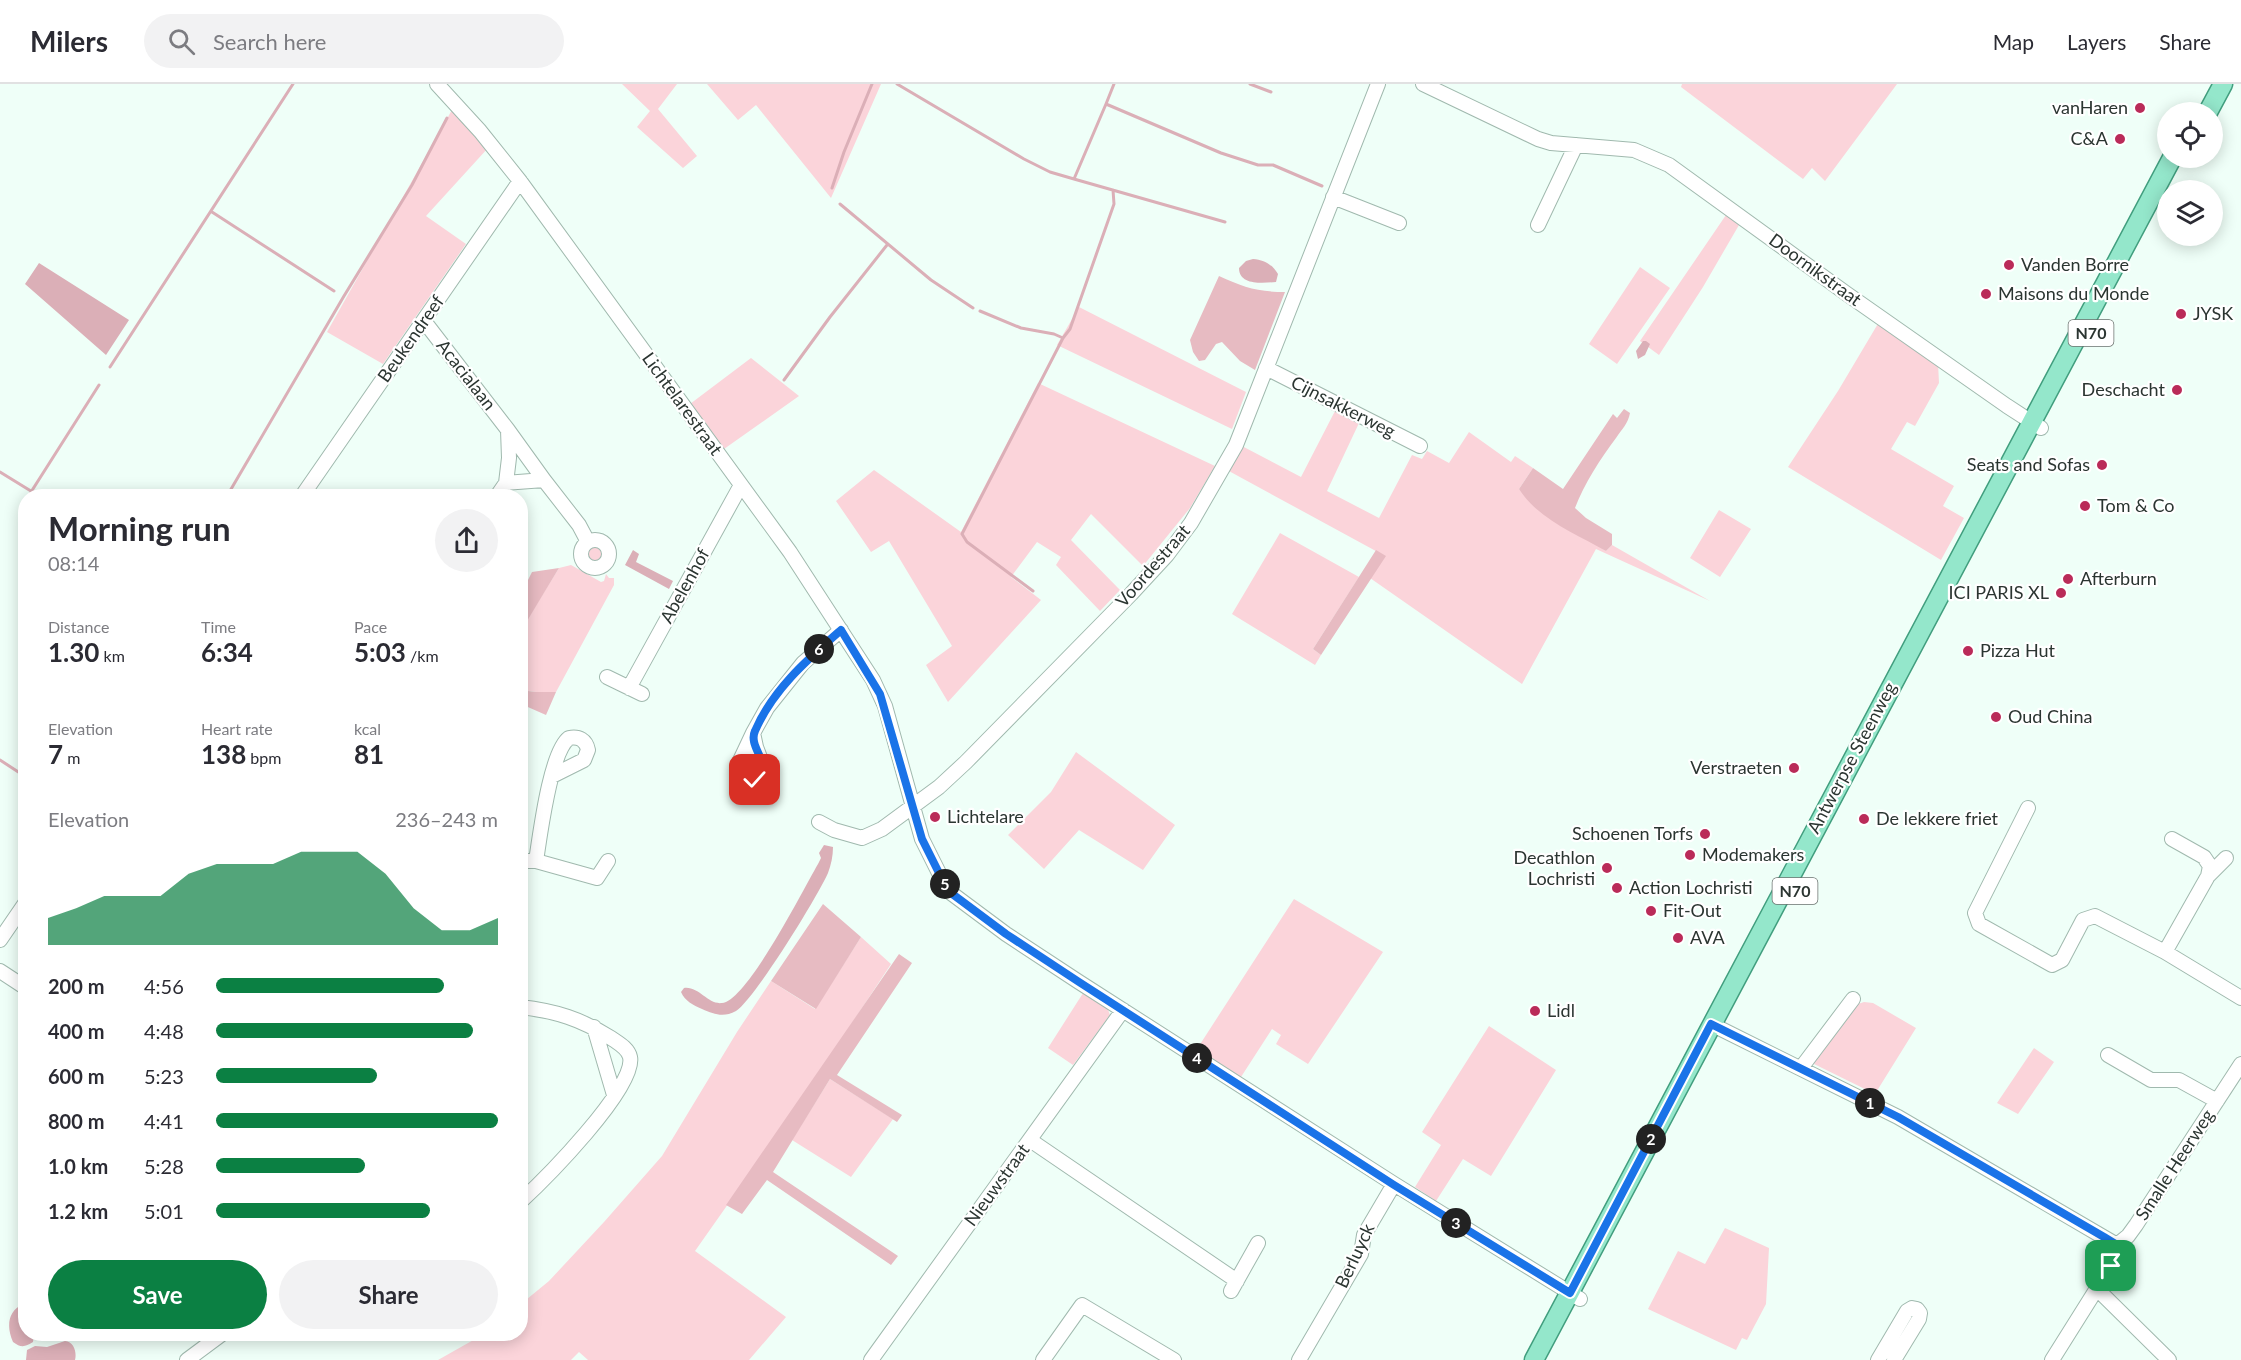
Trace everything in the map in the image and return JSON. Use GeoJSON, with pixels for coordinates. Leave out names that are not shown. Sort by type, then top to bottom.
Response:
{"type":"FeatureCollection","features":[{"type":"Feature","properties":{"kind":"main road"},"geometry":{"type":"LineString","coordinates":[[2201,102],[2211,84]]}},
{"type":"Feature","properties":{"kind":"main road"},"geometry":{"type":"LineString","coordinates":[[2213,102],[2223,84]]}},
{"type":"Feature","properties":{"kind":"main road","name":"Antwerpse Steenweg"},"geometry":{"type":"LineString","coordinates":[[1548,1360],[1575,1296],[2036,425],[2167,168]]}},
{"type":"Feature","properties":{"kind":"main road","name":"Antwerpse Steenweg"},"geometry":{"type":"LineString","coordinates":[[2036,425],[2178,168]]}},
{"type":"Feature","properties":{"kind":"main road","name":"Antwerpse Steenweg"},"geometry":{"type":"LineString","coordinates":[[1534,1360],[1575,1296]]}},
{"type":"Feature","properties":{"kind":"street","name":"Lichtelarestraat"},"geometry":{"type":"LineString","coordinates":[[437,84],[480,131],[520,181],[790,552],[841,630],[880,694],[922,839],[951,893],[1006,934],[1123,1010],[1394,1185],[1575,1296]]}},
{"type":"Feature","properties":{"kind":"street","name":"Voordestraat"},"geometry":{"type":"LineString","coordinates":[[912,807],[939,787],[966,762],[1167,555],[1191,523],[1236,444],[1378,84]]}},
{"type":"Feature","properties":{"kind":"street","name":"Doornikstraat"},"geometry":{"type":"LineString","coordinates":[[1423,84],[1538,139],[1551,143],[1634,150],[1669,165],[1847,294],[2036,425]]}},
{"type":"Feature","properties":{"kind":"street"},"geometry":{"type":"LineString","coordinates":[[1538,225],[1576,145]]}},
{"type":"Feature","properties":{"kind":"street","name":"Beukendreef"},"geometry":{"type":"LineString","coordinates":[[307,489],[520,181]]}},
{"type":"Feature","properties":{"kind":"street"},"geometry":{"type":"LineString","coordinates":[[1333,197],[1399,223]]}},
{"type":"Feature","properties":{"kind":"street","name":"Acacialaan"},"geometry":{"type":"LineString","coordinates":[[424,321],[579,525],[588,542]]}},
{"type":"Feature","properties":{"kind":"street","name":"Cijnsakkerweg"},"geometry":{"type":"LineString","coordinates":[[1266,368],[1420,446]]}},
{"type":"Feature","properties":{"kind":"street"},"geometry":{"type":"LineString","coordinates":[[502,489],[506,483],[509,458],[508,430]]}},
{"type":"Feature","properties":{"kind":"street"},"geometry":{"type":"LineString","coordinates":[[506,483],[544,480]]}},
{"type":"Feature","properties":{"kind":"street","name":"Abelenhof"},"geometry":{"type":"LineString","coordinates":[[606,677],[635,691],[741,485]]}},
{"type":"Feature","properties":{"kind":"street"},"geometry":{"type":"LineString","coordinates":[[753,734],[767,708],[784,684],[803,663],[841,630]]}},
{"type":"Feature","properties":{"kind":"street"},"geometry":{"type":"LineString","coordinates":[[536,861],[552,776]]}},
{"type":"Feature","properties":{"kind":"street"},"geometry":{"type":"LineString","coordinates":[[819,822],[834,830],[862,838],[882,829],[912,807]]}},
{"type":"Feature","properties":{"kind":"street"},"geometry":{"type":"LineString","coordinates":[[2028,808],[1975,913],[1979,924],[2052,965],[2062,960],[2084,920],[2095,916],[2165,952],[2241,998]]}},
{"type":"Feature","properties":{"kind":"street"},"geometry":{"type":"LineString","coordinates":[[2172,839],[2204,857],[2210,866],[2208,876]]}},
{"type":"Feature","properties":{"kind":"street"},"geometry":{"type":"LineString","coordinates":[[2165,952],[2208,876],[2226,858]]}},
{"type":"Feature","properties":{"kind":"street"},"geometry":{"type":"LineString","coordinates":[[528,861],[536,861],[597,878],[608,861]]}},
{"type":"Feature","properties":{"kind":"street"},"geometry":{"type":"LineString","coordinates":[[0,940],[18,914]]}},
{"type":"Feature","properties":{"kind":"street"},"geometry":{"type":"LineString","coordinates":[[0,971],[18,983]]}},
{"type":"Feature","properties":{"kind":"street"},"geometry":{"type":"LineString","coordinates":[[1801,1068],[1853,999]]}},
{"type":"Feature","properties":{"kind":"street"},"geometry":{"type":"LineString","coordinates":[[528,1008],[575,1018],[594,1027],[622,1045],[630,1058],[629,1071],[584,1137],[528,1195]]}},
{"type":"Feature","properties":{"kind":"street","name":"Nieuwstraat"},"geometry":{"type":"LineString","coordinates":[[871,1360],[1123,1010]]}},
{"type":"Feature","properties":{"kind":"street"},"geometry":{"type":"LineString","coordinates":[[594,1027],[614,1095]]}},
{"type":"Feature","properties":{"kind":"street"},"geometry":{"type":"LineString","coordinates":[[1716,1027],[1898,1117],[2117,1245]]}},
{"type":"Feature","properties":{"kind":"street","name":"Smalle Heerweg"},"geometry":{"type":"LineString","coordinates":[[2108,1055],[2151,1080],[2179,1080],[2217,1101]]}},
{"type":"Feature","properties":{"kind":"street","name":"Smalle Heerweg"},"geometry":{"type":"LineString","coordinates":[[2052,1360],[2098,1290],[2113,1262],[2117,1245],[2128,1236],[2241,1064]]}},
{"type":"Feature","properties":{"kind":"street"},"geometry":{"type":"LineString","coordinates":[[1030,1140],[1234,1286],[1258,1243]]}},
{"type":"Feature","properties":{"kind":"street","name":"Berluyck"},"geometry":{"type":"LineString","coordinates":[[1299,1360],[1360,1254],[1364,1235],[1394,1185]]}},
{"type":"Feature","properties":{"kind":"street"},"geometry":{"type":"LineString","coordinates":[[2098,1290],[2169,1360]]}},
{"type":"Feature","properties":{"kind":"street"},"geometry":{"type":"LineString","coordinates":[[1042,1360],[1082,1305],[1174,1360]]}},
{"type":"Feature","properties":{"kind":"street"},"geometry":{"type":"LineString","coordinates":[[1878,1360],[1907,1311],[1912,1308],[1917,1309],[1920,1313],[1919,1319],[1894,1360]]}},
{"type":"Feature","properties":{"kind":"street"},"geometry":{"type":"LineString","coordinates":[[187,1360],[213,1341]]}},
{"type":"Feature","properties":{"kind":"shaded area"},"geometry":{"type":"Polygon","coordinates":[[[622,84],[677,84],[658,109],[697,156],[683,168],[637,127],[650,111],[622,84]]]}},
{"type":"Feature","properties":{"kind":"shaded area"},"geometry":{"type":"Polygon","coordinates":[[[707,84],[881,84],[831,198],[756,105],[738,120],[707,84]]]}},
{"type":"Feature","properties":{"kind":"shaded area"},"geometry":{"type":"Polygon","coordinates":[[[1682,84],[1897,84],[1825,181],[1812,168],[1803,179],[1681,87],[1682,84]]]}},
{"type":"Feature","properties":{"kind":"shaded area"},"geometry":{"type":"Polygon","coordinates":[[[453,108],[488,148],[426,216],[466,244],[383,364],[327,332],[453,108]]]}},
{"type":"Feature","properties":{"kind":"shaded area"},"geometry":{"type":"Polygon","coordinates":[[[1726,215],[1739,225],[1703,287],[1659,355],[1640,341],[1726,215]]]}},
{"type":"Feature","properties":{"kind":"shaded area"},"geometry":{"type":"Polygon","coordinates":[[[1253,259],[1273,268],[1278,274],[1276,282],[1253,282],[1243,278],[1239,268],[1246,261],[1253,259]]]}},
{"type":"Feature","properties":{"kind":"shaded area"},"geometry":{"type":"Polygon","coordinates":[[[39,263],[129,320],[106,355],[25,284],[39,263]]]}},
{"type":"Feature","properties":{"kind":"shaded area"},"geometry":{"type":"Polygon","coordinates":[[[1640,267],[1670,288],[1617,364],[1589,344],[1640,267]]]}},
{"type":"Feature","properties":{"kind":"shaded area"},"geometry":{"type":"Polygon","coordinates":[[[1219,276],[1250,288],[1285,292],[1255,370],[1240,361],[1222,342],[1216,344],[1205,360],[1199,361],[1193,352],[1190,340],[1219,276]]]}},
{"type":"Feature","properties":{"kind":"shaded area"},"geometry":{"type":"Polygon","coordinates":[[[1079,307],[1246,392],[1232,429],[1057,345],[1079,307]]]}},
{"type":"Feature","properties":{"kind":"shaded area"},"geometry":{"type":"Polygon","coordinates":[[[1879,322],[1938,363],[1939,383],[1915,426],[1907,422],[1891,449],[1954,486],[1943,506],[1964,518],[1941,560],[1788,467],[1838,391],[1879,322]]]}},
{"type":"Feature","properties":{"kind":"shaded area"},"geometry":{"type":"Polygon","coordinates":[[[1643,341],[1650,344],[1645,355],[1638,359],[1636,351],[1643,341]]]}},
{"type":"Feature","properties":{"kind":"shaded area"},"geometry":{"type":"Polygon","coordinates":[[[751,358],[799,396],[724,449],[690,404],[751,358]]]}},
{"type":"Feature","properties":{"kind":"shaded area"},"geometry":{"type":"Polygon","coordinates":[[[1038,383],[1215,466],[1190,508],[1143,566],[1091,514],[1071,540],[1120,590],[1100,611],[1056,565],[1061,557],[1037,542],[1011,577],[1041,600],[948,702],[926,665],[952,646],[889,541],[871,552],[836,501],[874,470],[961,532],[1038,383]]]}},
{"type":"Feature","properties":{"kind":"shaded area"},"geometry":{"type":"Polygon","coordinates":[[[1624,409],[1630,413],[1628,420],[1593,472],[1575,508],[1586,518],[1612,534],[1612,545],[1606,551],[1547,517],[1527,500],[1519,489],[1533,468],[1563,489],[1613,414],[1617,418],[1624,409]]]}},
{"type":"Feature","properties":{"kind":"shaded area"},"geometry":{"type":"Polygon","coordinates":[[[1335,411],[1359,423],[1327,491],[1379,518],[1412,455],[1422,459],[1427,451],[1449,463],[1469,432],[1511,462],[1515,456],[1533,468],[1519,489],[1606,551],[1612,545],[1710,601],[1596,549],[1522,684],[1370,578],[1385,556],[1227,470],[1240,445],[1301,477],[1335,411]]]}},
{"type":"Feature","properties":{"kind":"shaded area"},"geometry":{"type":"Polygon","coordinates":[[[1719,510],[1751,529],[1720,577],[1690,558],[1719,510]]]}},
{"type":"Feature","properties":{"kind":"shaded area"},"geometry":{"type":"Polygon","coordinates":[[[1280,533],[1359,577],[1313,649],[1321,655],[1315,665],[1232,614],[1280,533]]]}},
{"type":"Feature","properties":{"kind":"shaded area"},"geometry":{"type":"Polygon","coordinates":[[[595,545],[601,548],[604,554],[601,560],[595,563],[589,560],[586,554],[589,548],[595,545]]]}},
{"type":"Feature","properties":{"kind":"shaded area"},"geometry":{"type":"Polygon","coordinates":[[[633,550],[639,554],[636,562],[673,581],[669,589],[625,565],[633,550]]]}},
{"type":"Feature","properties":{"kind":"shaded area"},"geometry":{"type":"Polygon","coordinates":[[[1376,550],[1386,556],[1321,655],[1313,649],[1376,550]]]}},
{"type":"Feature","properties":{"kind":"shaded area"},"geometry":{"type":"Polygon","coordinates":[[[571,565],[601,582],[604,581],[606,574],[609,578],[614,578],[614,585],[556,692],[528,691],[528,618],[559,568],[571,565]]]}},
{"type":"Feature","properties":{"kind":"shaded area"},"geometry":{"type":"Polygon","coordinates":[[[559,568],[528,619],[528,580],[532,572],[559,568]]]}},
{"type":"Feature","properties":{"kind":"shaded area"},"geometry":{"type":"Polygon","coordinates":[[[528,691],[556,692],[546,715],[528,707],[528,691]]]}},
{"type":"Feature","properties":{"kind":"shaded area"},"geometry":{"type":"Polygon","coordinates":[[[1076,752],[1175,825],[1143,870],[1079,830],[1044,869],[1008,835],[1051,792],[1076,752]]]}},
{"type":"Feature","properties":{"kind":"shaded area"},"geometry":{"type":"Polygon","coordinates":[[[749,754],[752,754],[761,768],[750,777],[742,767],[749,754]]]}},
{"type":"Feature","properties":{"kind":"shaded area"},"geometry":{"type":"Polygon","coordinates":[[[824,845],[833,847],[828,873],[785,946],[745,1003],[736,1011],[723,1015],[706,1011],[687,1000],[681,992],[684,988],[694,990],[717,1003],[722,1003],[733,997],[746,984],[788,918],[821,858],[819,853],[824,845]]]}},
{"type":"Feature","properties":{"kind":"shaded area"},"geometry":{"type":"Polygon","coordinates":[[[1294,899],[1383,952],[1308,1064],[1276,1044],[1281,1035],[1272,1029],[1241,1077],[1197,1049],[1294,899]]]}},
{"type":"Feature","properties":{"kind":"shaded area"},"geometry":{"type":"Polygon","coordinates":[[[823,904],[861,937],[816,1009],[771,981],[823,904]]]}},
{"type":"Feature","properties":{"kind":"shaded area"},"geometry":{"type":"Polygon","coordinates":[[[861,937],[891,964],[804,1096],[695,1251],[786,1317],[749,1360],[588,1360],[579,1352],[571,1360],[438,1360],[472,1341],[528,1341],[528,1298],[549,1281],[662,1156],[737,1032],[771,981],[815,1009],[861,937]]]}},
{"type":"Feature","properties":{"kind":"shaded area"},"geometry":{"type":"Polygon","coordinates":[[[899,954],[912,963],[837,1075],[902,1115],[897,1122],[830,1079],[773,1172],[898,1256],[891,1265],[767,1180],[742,1214],[726,1205],[899,954]]]}},
{"type":"Feature","properties":{"kind":"shaded area"},"geometry":{"type":"Polygon","coordinates":[[[1085,990],[1107,1007],[1110,1015],[1073,1065],[1048,1048],[1085,990]]]}},
{"type":"Feature","properties":{"kind":"shaded area"},"geometry":{"type":"Polygon","coordinates":[[[1864,1002],[1873,1003],[1916,1028],[1875,1094],[1814,1064],[1815,1056],[1855,1005],[1864,1002]]]}},
{"type":"Feature","properties":{"kind":"shaded area"},"geometry":{"type":"Polygon","coordinates":[[[1489,1026],[1556,1070],[1491,1176],[1463,1159],[1436,1201],[1415,1187],[1441,1145],[1422,1132],[1489,1026]]]}},
{"type":"Feature","properties":{"kind":"shaded area"},"geometry":{"type":"Polygon","coordinates":[[[2034,1048],[2054,1062],[2018,1114],[1997,1103],[2034,1048]]]}},
{"type":"Feature","properties":{"kind":"shaded area"},"geometry":{"type":"Polygon","coordinates":[[[830,1079],[893,1119],[851,1177],[792,1140],[830,1079]]]}},
{"type":"Feature","properties":{"kind":"shaded area"},"geometry":{"type":"Polygon","coordinates":[[[1725,1228],[1769,1248],[1766,1304],[1747,1340],[1742,1338],[1736,1350],[1648,1309],[1678,1251],[1705,1264],[1725,1228]]]}},
{"type":"Feature","properties":{"kind":"shaded area"},"geometry":{"type":"Polygon","coordinates":[[[18,1307],[18,1341],[33,1341],[28,1345],[18,1345],[13,1342],[9,1325],[18,1307]]]}},
{"type":"Feature","properties":{"kind":"shaded area"},"geometry":{"type":"Polygon","coordinates":[[[65,1341],[71,1343],[74,1348],[75,1360],[26,1360],[27,1350],[35,1346],[47,1347],[65,1341]]]}},
{"type":"Feature","properties":{"kind":"waterway"},"geometry":{"type":"LineString","coordinates":[[110,367],[293,84]]}},
{"type":"Feature","properties":{"kind":"waterway"},"geometry":{"type":"LineString","coordinates":[[832,188],[872,84]]}},
{"type":"Feature","properties":{"kind":"waterway"},"geometry":{"type":"LineString","coordinates":[[897,84],[1024,159],[1050,172],[1074,179],[1106,104],[1221,153],[1258,165],[1273,165],[1322,186]]}},
{"type":"Feature","properties":{"kind":"waterway"},"geometry":{"type":"LineString","coordinates":[[1106,104],[1114,84]]}},
{"type":"Feature","properties":{"kind":"waterway"},"geometry":{"type":"LineString","coordinates":[[1250,84],[1271,92]]}},
{"type":"Feature","properties":{"kind":"waterway"},"geometry":{"type":"LineString","coordinates":[[231,489],[412,185],[447,118]]}},
{"type":"Feature","properties":{"kind":"waterway"},"geometry":{"type":"LineString","coordinates":[[1074,179],[1225,222]]}},
{"type":"Feature","properties":{"kind":"waterway"},"geometry":{"type":"LineString","coordinates":[[1033,591],[967,542],[962,534],[1063,338],[1070,329],[1114,204],[1113,190]]}},
{"type":"Feature","properties":{"kind":"waterway"},"geometry":{"type":"LineString","coordinates":[[840,204],[931,280],[973,308]]}},
{"type":"Feature","properties":{"kind":"waterway"},"geometry":{"type":"LineString","coordinates":[[212,212],[334,291]]}},
{"type":"Feature","properties":{"kind":"waterway"},"geometry":{"type":"LineString","coordinates":[[784,380],[887,245]]}},
{"type":"Feature","properties":{"kind":"waterway"},"geometry":{"type":"LineString","coordinates":[[980,311],[1021,328],[1054,334],[1063,338]]}},
{"type":"Feature","properties":{"kind":"waterway"},"geometry":{"type":"LineString","coordinates":[[33,489],[99,385]]}},
{"type":"Feature","properties":{"kind":"waterway"},"geometry":{"type":"LineString","coordinates":[[0,472],[28,489]]}},
{"type":"Feature","properties":{"kind":"waterway"},"geometry":{"type":"LineString","coordinates":[[0,760],[18,772]]}},
{"type":"Feature","properties":{"kind":"place","name":"vanHaren"},"geometry":{"type":"Point","coordinates":[2140,108]}},
{"type":"Feature","properties":{"kind":"place","name":"C&A"},"geometry":{"type":"Point","coordinates":[2120,139]}},
{"type":"Feature","properties":{"kind":"place","name":"Vanden Borre"},"geometry":{"type":"Point","coordinates":[2009,265]}},
{"type":"Feature","properties":{"kind":"place","name":"Maisons du Monde"},"geometry":{"type":"Point","coordinates":[1986,294]}},
{"type":"Feature","properties":{"kind":"place","name":"JYSK"},"geometry":{"type":"Point","coordinates":[2181,314]}},
{"type":"Feature","properties":{"kind":"place","name":"Deschacht"},"geometry":{"type":"Point","coordinates":[2177,390]}},
{"type":"Feature","properties":{"kind":"place","name":"Seats and Sofas"},"geometry":{"type":"Point","coordinates":[2102,465]}},
{"type":"Feature","properties":{"kind":"place","name":"Tom & Co"},"geometry":{"type":"Point","coordinates":[2085,506]}},
{"type":"Feature","properties":{"kind":"place","name":"Afterburn"},"geometry":{"type":"Point","coordinates":[2068,579]}},
{"type":"Feature","properties":{"kind":"place","name":"ICI PARIS XL"},"geometry":{"type":"Point","coordinates":[2061,593]}},
{"type":"Feature","properties":{"kind":"place","name":"Pizza Hut"},"geometry":{"type":"Point","coordinates":[1968,651]}},
{"type":"Feature","properties":{"kind":"place","name":"Oud China"},"geometry":{"type":"Point","coordinates":[1996,717]}},
{"type":"Feature","properties":{"kind":"place","name":"Verstraeten"},"geometry":{"type":"Point","coordinates":[1794,768]}},
{"type":"Feature","properties":{"kind":"place","name":"Lichtelare"},"geometry":{"type":"Point","coordinates":[935,817]}},
{"type":"Feature","properties":{"kind":"place","name":"De lekkere friet"},"geometry":{"type":"Point","coordinates":[1864,819]}},
{"type":"Feature","properties":{"kind":"place","name":"Schoenen Torfs"},"geometry":{"type":"Point","coordinates":[1705,834]}},
{"type":"Feature","properties":{"kind":"place","name":"Modemakers"},"geometry":{"type":"Point","coordinates":[1690,855]}},
{"type":"Feature","properties":{"kind":"place","name":"Decathlon Lochristi"},"geometry":{"type":"Point","coordinates":[1607,868]}},
{"type":"Feature","properties":{"kind":"place","name":"Action Lochristi"},"geometry":{"type":"Point","coordinates":[1617,888]}},
{"type":"Feature","properties":{"kind":"place","name":"Fit-Out"},"geometry":{"type":"Point","coordinates":[1651,911]}},
{"type":"Feature","properties":{"kind":"place","name":"AVA"},"geometry":{"type":"Point","coordinates":[1678,938]}},
{"type":"Feature","properties":{"kind":"place","name":"Lidl"},"geometry":{"type":"Point","coordinates":[1535,1011]}},
{"type":"Feature","properties":{"kind":"route"},"geometry":{"type":"LineString","coordinates":[[755,780],[764,768],[753,734],[767,708],[803,663],[841,630],[880,694],[922,839],[951,893],[1006,934],[1079,982],[1394,1185],[1570,1293],[1711,1024],[1898,1117],[2104,1237],[2117,1245],[2111,1266]]}}]}
